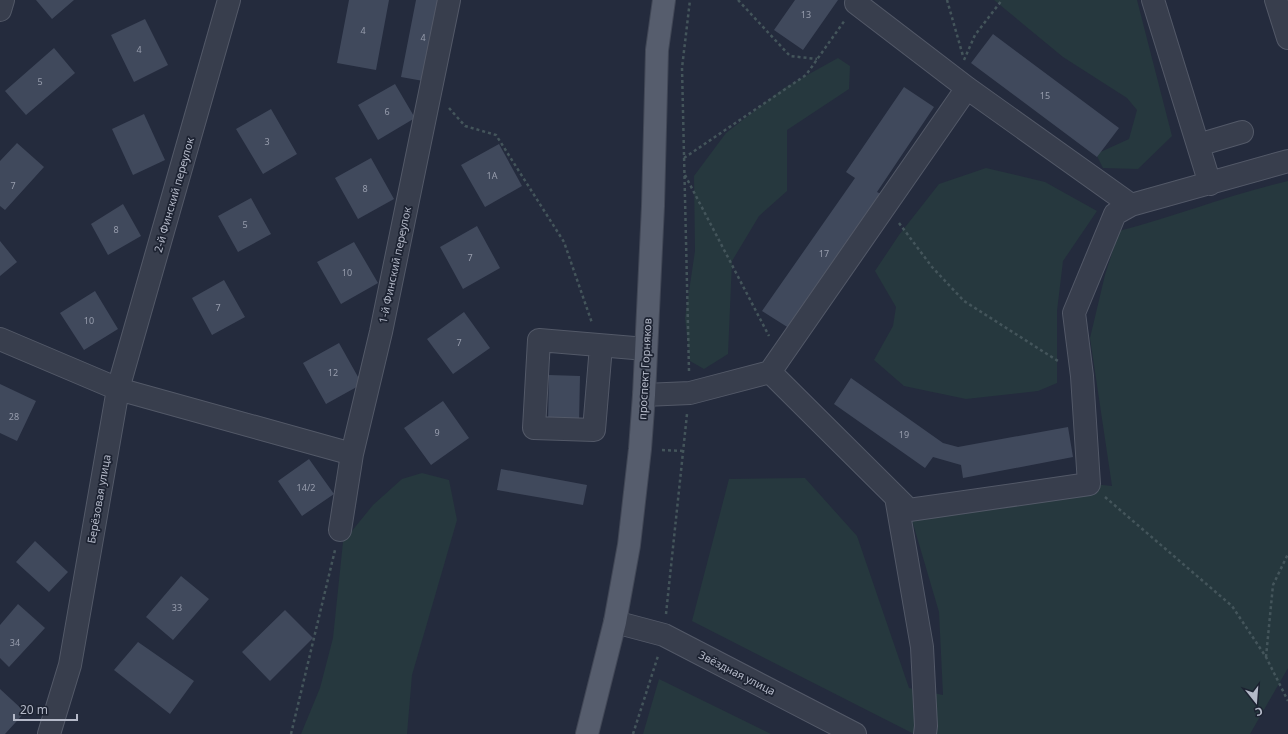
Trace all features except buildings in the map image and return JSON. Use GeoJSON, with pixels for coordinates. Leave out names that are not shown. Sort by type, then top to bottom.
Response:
{"type":"FeatureCollection","features":[{"type":"Feature","properties":{"kind":"main road","name":"проспект Горняков"},"geometry":{"type":"LineString","coordinates":[[587,734],[616,622],[629,545],[644,395],[657,50],[664,0]]}},
{"type":"Feature","properties":{"kind":"street"},"geometry":{"type":"LineString","coordinates":[[0,10],[3,0]]}},
{"type":"Feature","properties":{"kind":"street","name":"2-й Финский переулок"},"geometry":{"type":"LineString","coordinates":[[118,389],[230,0]]}},
{"type":"Feature","properties":{"kind":"street","name":"1-й Финский переулок"},"geometry":{"type":"LineString","coordinates":[[340,530],[352,454],[381,332],[449,0]]}},
{"type":"Feature","properties":{"kind":"street"},"geometry":{"type":"LineString","coordinates":[[1153,0],[1210,184]]}},
{"type":"Feature","properties":{"kind":"street"},"geometry":{"type":"LineString","coordinates":[[858,1],[963,77],[1131,206]]}},
{"type":"Feature","properties":{"kind":"street"},"geometry":{"type":"LineString","coordinates":[[1278,1],[1288,38]]}},
{"type":"Feature","properties":{"kind":"street"},"geometry":{"type":"LineString","coordinates":[[644,395],[690,393],[775,365],[886,205],[963,77]]}},
{"type":"Feature","properties":{"kind":"street"},"geometry":{"type":"LineString","coordinates":[[1198,145],[1242,132]]}},
{"type":"Feature","properties":{"kind":"street"},"geometry":{"type":"LineString","coordinates":[[775,365],[909,510],[1089,484],[1082,376],[1074,314],[1115,214],[1131,206],[1288,161]]}},
{"type":"Feature","properties":{"kind":"street"},"geometry":{"type":"LineString","coordinates":[[0,338],[118,389],[352,454]]}},
{"type":"Feature","properties":{"kind":"street"},"geometry":{"type":"LineString","coordinates":[[601,346],[594,430],[534,428],[539,340],[646,349]]}},
{"type":"Feature","properties":{"kind":"street","name":"Берёзовая улица"},"geometry":{"type":"LineString","coordinates":[[49,734],[70,665],[118,389]]}},
{"type":"Feature","properties":{"kind":"street"},"geometry":{"type":"LineString","coordinates":[[896,496],[922,647],[926,726],[924,734]]}},
{"type":"Feature","properties":{"kind":"street","name":"Звёздная улица"},"geometry":{"type":"LineString","coordinates":[[616,622],[664,635],[855,734]]}},
{"type":"Feature","properties":{"kind":"path"},"geometry":{"type":"LineString","coordinates":[[633,734],[664,635],[690,393],[682,68],[690,0]]}},
{"type":"Feature","properties":{"kind":"path"},"geometry":{"type":"LineString","coordinates":[[738,0],[790,56],[817,59]]}},
{"type":"Feature","properties":{"kind":"path"},"geometry":{"type":"LineString","coordinates":[[948,0],[963,77]]}},
{"type":"Feature","properties":{"kind":"path"},"geometry":{"type":"LineString","coordinates":[[963,77],[975,35],[1002,0]]}},
{"type":"Feature","properties":{"kind":"path"},"geometry":{"type":"LineString","coordinates":[[684,159],[806,75],[858,1]]}},
{"type":"Feature","properties":{"kind":"path"},"geometry":{"type":"LineString","coordinates":[[431,88],[465,126],[496,135],[564,242],[601,346]]}},
{"type":"Feature","properties":{"kind":"path"},"geometry":{"type":"LineString","coordinates":[[684,174],[775,365]]}},
{"type":"Feature","properties":{"kind":"path"},"geometry":{"type":"LineString","coordinates":[[886,205],[932,266],[964,301],[1015,336],[1082,376]]}},
{"type":"Feature","properties":{"kind":"path"},"geometry":{"type":"LineString","coordinates":[[1089,484],[1232,606],[1266,657],[1288,701]]}},
{"type":"Feature","properties":{"kind":"path"},"geometry":{"type":"LineString","coordinates":[[291,734],[340,530]]}},
{"type":"Feature","properties":{"kind":"path"},"geometry":{"type":"LineString","coordinates":[[1266,657],[1272,585],[1288,554]]}},
{"type":"Feature","properties":{"kind":"shaded area"},"geometry":{"type":"Polygon","coordinates":[[[994,0],[1137,0],[1172,136],[1138,169],[1103,168],[1096,154],[1129,139],[1137,110],[1127,98],[1063,57],[994,0]]]}},
{"type":"Feature","properties":{"kind":"shaded area"},"geometry":{"type":"Polygon","coordinates":[[[838,58],[850,66],[849,89],[787,130],[787,191],[759,216],[732,261],[728,354],[704,369],[690,361],[685,318],[695,251],[694,176],[726,133],[784,88],[838,58]]]}},
{"type":"Feature","properties":{"kind":"shaded area"},"geometry":{"type":"Polygon","coordinates":[[[986,168],[1045,182],[1097,211],[1063,261],[1057,311],[1057,383],[1038,391],[966,399],[904,386],[874,360],[893,326],[896,307],[875,271],[899,235],[939,184],[986,168]]]}},
{"type":"Feature","properties":{"kind":"shaded area"},"geometry":{"type":"Polygon","coordinates":[[[1288,181],[1288,668],[1250,734],[914,734],[692,621],[729,479],[805,478],[857,536],[909,688],[943,695],[939,612],[909,510],[1055,480],[1112,486],[1090,338],[1105,275],[1119,231],[1246,192],[1288,181]]]}},
{"type":"Feature","properties":{"kind":"shaded area"},"geometry":{"type":"Polygon","coordinates":[[[422,473],[449,480],[457,520],[412,675],[407,734],[301,734],[320,688],[333,638],[343,542],[373,505],[402,479],[422,473]]]}},
{"type":"Feature","properties":{"kind":"shaded area"},"geometry":{"type":"Polygon","coordinates":[[[659,679],[771,734],[643,734],[659,679]]]}}]}
